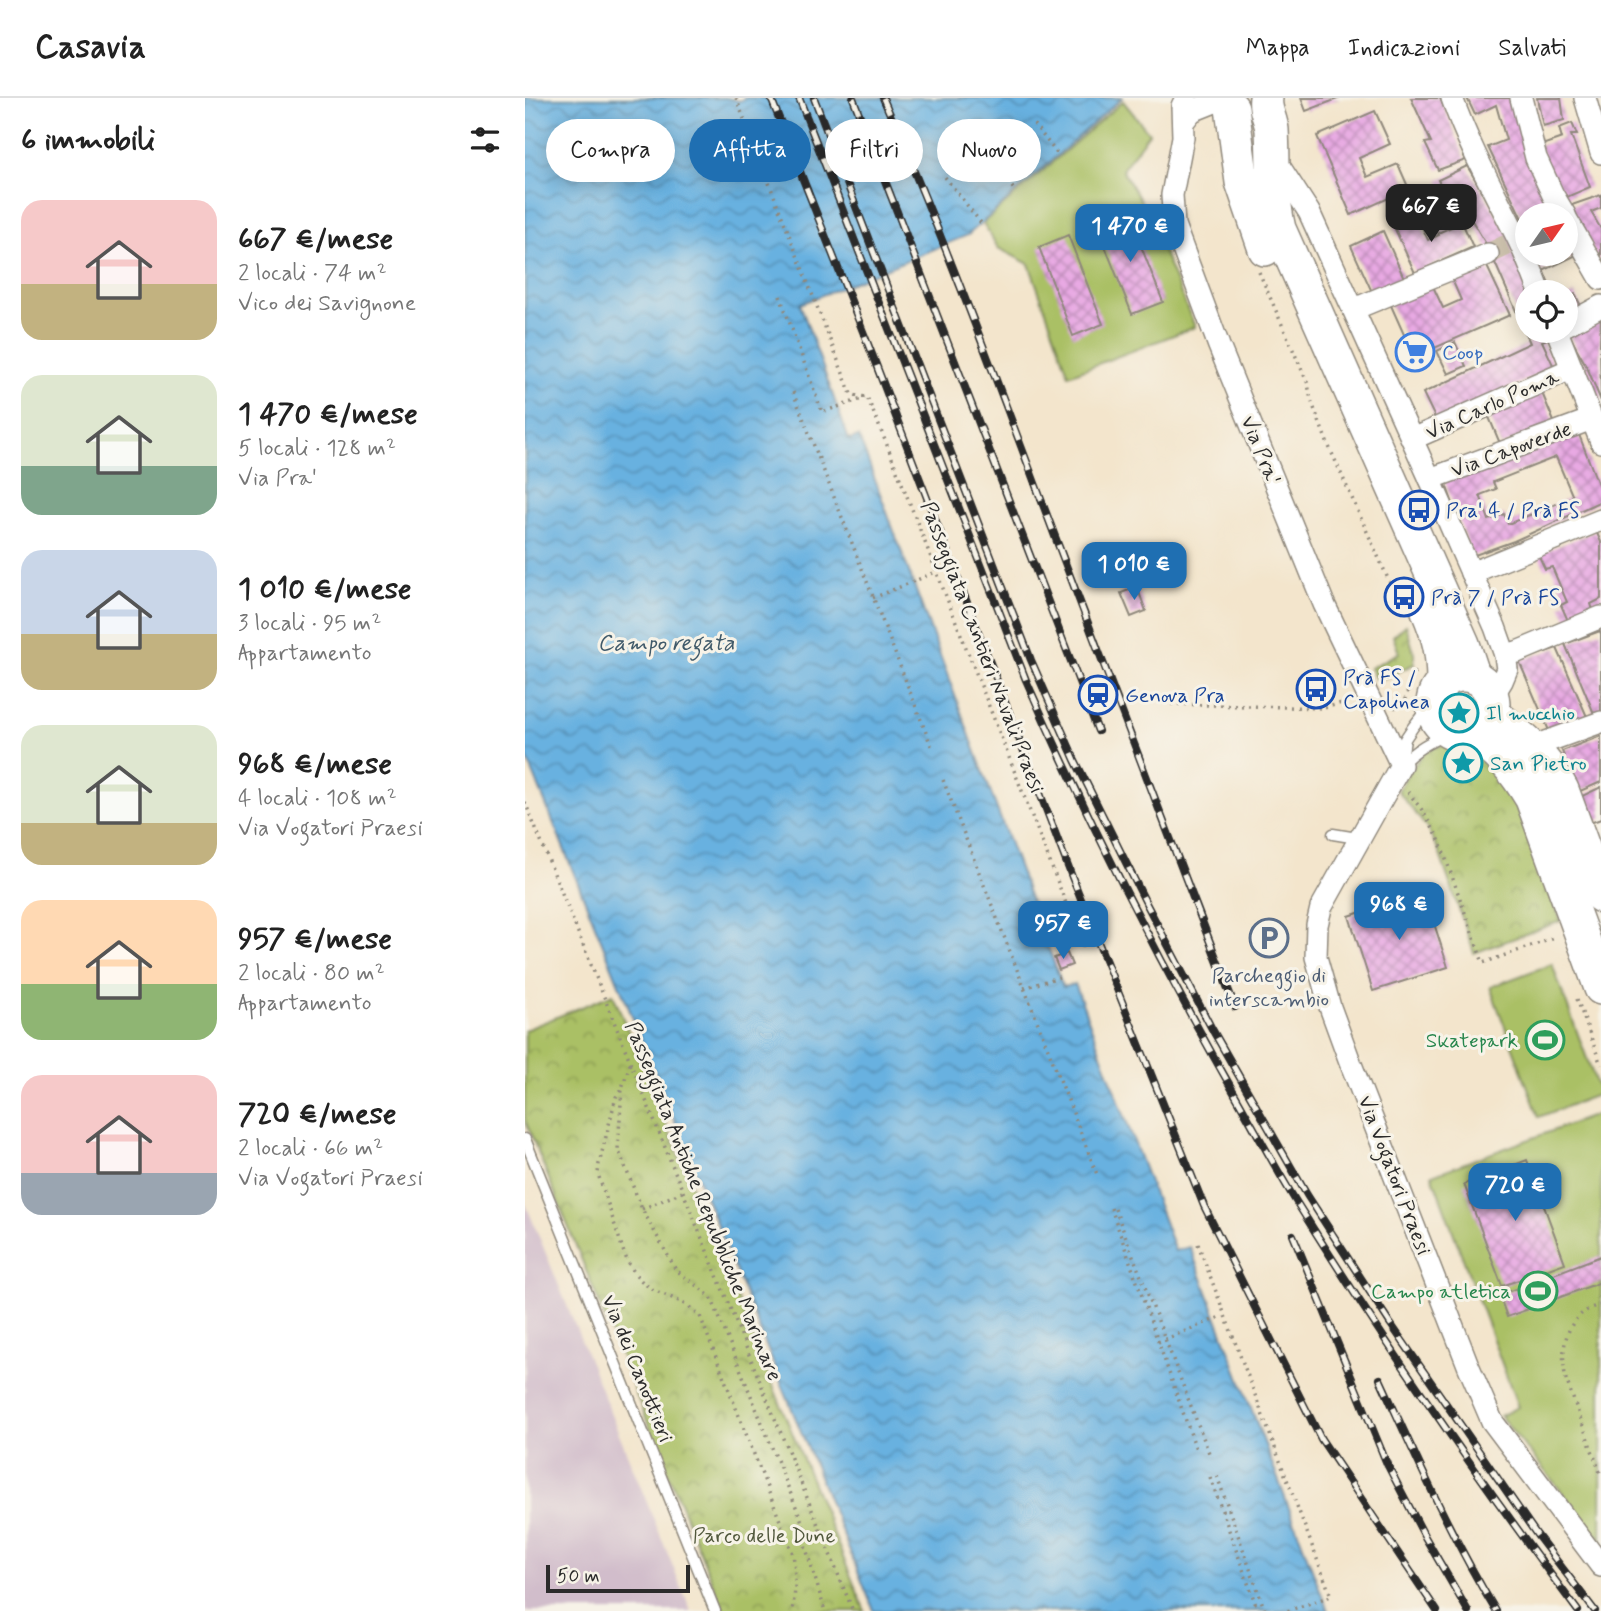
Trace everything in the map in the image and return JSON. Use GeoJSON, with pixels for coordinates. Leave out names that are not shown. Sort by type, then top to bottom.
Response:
{"type":"FeatureCollection","features":[{"type":"Feature","properties":{"kind":"main road"},"geometry":{"type":"LineString","coordinates":[[1459,701],[1463,644],[1279,229],[1274,208],[1272,126],[1265,101],[1212,101],[1260,238],[1439,638],[1443,664],[1459,701],[1494,750],[1519,777],[1532,799],[1587,988]]}},
{"type":"Feature","properties":{"kind":"main road"},"geometry":{"type":"LineString","coordinates":[[1459,701],[1532,747],[1552,772],[1592,843],[1601,896]]}},
{"type":"Feature","properties":{"kind":"street"},"geometry":{"type":"LineString","coordinates":[[1452,98],[1535,280]]}},
{"type":"Feature","properties":{"kind":"street"},"geometry":{"type":"LineString","coordinates":[[1521,98],[1536,158],[1557,203]]}},
{"type":"Feature","properties":{"kind":"street"},"geometry":{"type":"LineString","coordinates":[[1585,98],[1601,153]]}},
{"type":"Feature","properties":{"kind":"street"},"geometry":{"type":"LineString","coordinates":[[1183,122],[1192,111],[1212,101]]}},
{"type":"Feature","properties":{"kind":"street","name":"Via Pra'"},"geometry":{"type":"LineString","coordinates":[[1212,101],[1182,106],[1183,137],[1172,195],[1174,225],[1219,346],[1324,604],[1379,719],[1397,772]]}},
{"type":"Feature","properties":{"kind":"street"},"geometry":{"type":"LineString","coordinates":[[1272,156],[1309,212],[1430,479],[1495,626],[1505,655],[1507,669],[1492,697],[1459,701]]}},
{"type":"Feature","properties":{"kind":"street"},"geometry":{"type":"LineString","coordinates":[[1579,239],[1599,271]]}},
{"type":"Feature","properties":{"kind":"street"},"geometry":{"type":"LineString","coordinates":[[1354,309],[1488,254]]}},
{"type":"Feature","properties":{"kind":"street"},"geometry":{"type":"LineString","coordinates":[[1578,318],[1601,306]]}},
{"type":"Feature","properties":{"kind":"street"},"geometry":{"type":"LineString","coordinates":[[1561,343],[1601,442]]}},
{"type":"Feature","properties":{"kind":"street","name":"Via Carlo Poma"},"geometry":{"type":"LineString","coordinates":[[1412,439],[1571,369]]}},
{"type":"Feature","properties":{"kind":"street","name":"Via Capoverde"},"geometry":{"type":"LineString","coordinates":[[1430,479],[1592,419]]}},
{"type":"Feature","properties":{"kind":"street"},"geometry":{"type":"LineString","coordinates":[[1471,573],[1601,520]]}},
{"type":"Feature","properties":{"kind":"street"},"geometry":{"type":"LineString","coordinates":[[1505,655],[1601,617]]}},
{"type":"Feature","properties":{"kind":"street"},"geometry":{"type":"LineString","coordinates":[[1532,747],[1601,722]]}},
{"type":"Feature","properties":{"kind":"street","name":"Via Vogatori Praesi"},"geometry":{"type":"LineString","coordinates":[[1397,772],[1321,908],[1317,925],[1317,957],[1330,1007],[1349,1059],[1492,1421],[1601,1566]]}},
{"type":"Feature","properties":{"kind":"lane"},"geometry":{"type":"LineString","coordinates":[[1397,772],[1405,739],[1413,726],[1459,701]]}},
{"type":"Feature","properties":{"kind":"lane"},"geometry":{"type":"LineString","coordinates":[[1397,772],[1411,754],[1427,743],[1459,701]]}},
{"type":"Feature","properties":{"kind":"lane"},"geometry":{"type":"LineString","coordinates":[[1333,834],[1351,838],[1362,836]]}},
{"type":"Feature","properties":{"kind":"lane","name":"Via dei Canottieri"},"geometry":{"type":"LineString","coordinates":[[525,1139],[715,1611]]}},
{"type":"Feature","properties":{"kind":"path","name":"Passeggiata Cantieri Navali Praesi"},"geometry":{"type":"LineString","coordinates":[[737,98],[851,394],[867,397],[887,445],[1083,947]]}},
{"type":"Feature","properties":{"kind":"path"},"geometry":{"type":"LineString","coordinates":[[1041,133],[1058,155]]}},
{"type":"Feature","properties":{"kind":"path"},"geometry":{"type":"LineString","coordinates":[[950,182],[981,223]]}},
{"type":"Feature","properties":{"kind":"path"},"geometry":{"type":"LineString","coordinates":[[1008,182],[1016,192]]}},
{"type":"Feature","properties":{"kind":"path"},"geometry":{"type":"LineString","coordinates":[[780,296],[822,412],[867,397]]}},
{"type":"Feature","properties":{"kind":"path"},"geometry":{"type":"LineString","coordinates":[[793,392],[932,748]]}},
{"type":"Feature","properties":{"kind":"path"},"geometry":{"type":"LineString","coordinates":[[1311,400],[1403,612]]}},
{"type":"Feature","properties":{"kind":"path"},"geometry":{"type":"LineString","coordinates":[[873,598],[937,572]]}},
{"type":"Feature","properties":{"kind":"path"},"geometry":{"type":"LineString","coordinates":[[1171,704],[1324,708],[1367,693]]}},
{"type":"Feature","properties":{"kind":"path"},"geometry":{"type":"LineString","coordinates":[[1379,719],[1386,711],[1404,702],[1459,701]]}},
{"type":"Feature","properties":{"kind":"path"},"geometry":{"type":"LineString","coordinates":[[990,708],[999,709]]}},
{"type":"Feature","properties":{"kind":"path"},"geometry":{"type":"LineString","coordinates":[[1397,772],[1405,789],[1422,810],[1438,837],[1483,963],[1554,938],[1559,951]]}},
{"type":"Feature","properties":{"kind":"path"},"geometry":{"type":"LineString","coordinates":[[943,780],[1098,1177]]}},
{"type":"Feature","properties":{"kind":"path","name":"Passeggiata Antiche Repubbliche Marinare"},"geometry":{"type":"LineString","coordinates":[[525,802],[853,1611]]}},
{"type":"Feature","properties":{"kind":"path"},"geometry":{"type":"LineString","coordinates":[[1024,988],[1059,977]]}},
{"type":"Feature","properties":{"kind":"path"},"geometry":{"type":"LineString","coordinates":[[1587,988],[1601,1065]]}},
{"type":"Feature","properties":{"kind":"path"},"geometry":{"type":"LineString","coordinates":[[630,1062],[622,1088],[618,1149],[642,1209],[676,1270],[711,1297],[803,1524],[804,1545],[825,1611]]}},
{"type":"Feature","properties":{"kind":"path"},"geometry":{"type":"LineString","coordinates":[[622,1088],[616,1097],[598,1174],[624,1252],[638,1278],[657,1293],[691,1307],[701,1316],[793,1553],[796,1573],[792,1611]]}},
{"type":"Feature","properties":{"kind":"path"},"geometry":{"type":"LineString","coordinates":[[642,1209],[683,1191]]}},
{"type":"Feature","properties":{"kind":"path"},"geometry":{"type":"LineString","coordinates":[[1197,1452],[1113,1208],[1209,1453]]}},
{"type":"Feature","properties":{"kind":"path"},"geometry":{"type":"LineString","coordinates":[[1198,1244],[1331,1596],[1287,1611]]}},
{"type":"Feature","properties":{"kind":"path"},"geometry":{"type":"LineString","coordinates":[[1601,1305],[1594,1306],[1575,1319],[1566,1334],[1563,1350],[1566,1379],[1601,1475]]}},
{"type":"Feature","properties":{"kind":"path"},"geometry":{"type":"LineString","coordinates":[[1158,1342],[1223,1316]]}},
{"type":"Feature","properties":{"kind":"path"},"geometry":{"type":"LineString","coordinates":[[1217,1476],[1265,1611]]}},
{"type":"Feature","properties":{"kind":"path"},"geometry":{"type":"LineString","coordinates":[[1210,1477],[1258,1611]]}},
{"type":"Feature","properties":{"kind":"shaded area"},"geometry":{"type":"Polygon","coordinates":[[[525,1202],[691,1611],[525,1611],[525,1202]]]}},
{"type":"Feature","properties":{"kind":"green space"},"geometry":{"type":"Polygon","coordinates":[[[1123,101],[1149,133],[1122,170],[1144,206],[1195,327],[1069,375],[1029,264],[998,248],[983,223],[1030,182],[1041,182],[1041,172],[1123,101]]]}},
{"type":"Feature","properties":{"kind":"green space"},"geometry":{"type":"Polygon","coordinates":[[[1406,625],[1414,653],[1414,664],[1377,682],[1370,668],[1399,653],[1393,636],[1406,625]]]}},
{"type":"Feature","properties":{"kind":"green space"},"geometry":{"type":"Polygon","coordinates":[[[1443,745],[1483,756],[1511,792],[1561,921],[1474,953],[1438,849],[1426,827],[1398,791],[1409,771],[1427,750],[1443,745]]]}},
{"type":"Feature","properties":{"kind":"green space","name":"Skatepark"},"geometry":{"type":"Polygon","coordinates":[[[1552,964],[1600,1094],[1539,1117],[1490,987],[1552,964]]]}},
{"type":"Feature","properties":{"kind":"green space","name":"Parco delle Dune"},"geometry":{"type":"Polygon","coordinates":[[[613,994],[865,1611],[724,1611],[525,1120],[525,1030],[613,994]]]}},
{"type":"Feature","properties":{"kind":"green space","name":"Campo atletica"},"geometry":{"type":"Polygon","coordinates":[[[1601,1113],[1601,1540],[1500,1416],[1518,1407],[1432,1175],[1601,1113]]]}},
{"type":"Feature","properties":{"kind":"water","name":"Campo regata"},"geometry":{"type":"Polygon","coordinates":[[[525,98],[726,98],[739,101],[746,98],[1122,98],[1041,170],[1041,119],[937,119],[937,182],[1028,182],[968,235],[800,304],[849,440],[859,437],[1063,987],[1075,984],[1175,1251],[1190,1247],[1328,1611],[874,1611],[525,753],[525,98]]]}},
{"type":"Feature","properties":{"kind":"building"},"geometry":{"type":"Polygon","coordinates":[[[1301,98],[1340,98],[1306,111],[1301,98]]]}},
{"type":"Feature","properties":{"kind":"building"},"geometry":{"type":"Polygon","coordinates":[[[1411,98],[1440,98],[1466,160],[1438,170],[1425,143],[1431,142],[1411,98]]]}},
{"type":"Feature","properties":{"kind":"building"},"geometry":{"type":"Polygon","coordinates":[[[1467,98],[1518,98],[1555,203],[1515,204],[1488,147],[1506,140],[1496,105],[1475,115],[1467,98]]]}},
{"type":"Feature","properties":{"kind":"building"},"geometry":{"type":"Polygon","coordinates":[[[1537,98],[1561,98],[1564,120],[1543,126],[1537,98]]]}},
{"type":"Feature","properties":{"kind":"building"},"geometry":{"type":"Polygon","coordinates":[[[1375,111],[1390,144],[1359,158],[1367,177],[1398,164],[1409,189],[1351,215],[1317,136],[1375,111]]]}},
{"type":"Feature","properties":{"kind":"building"},"geometry":{"type":"Polygon","coordinates":[[[1572,123],[1577,135],[1571,135],[1590,187],[1560,200],[1539,146],[1562,138],[1559,128],[1572,123]]]}},
{"type":"Feature","properties":{"kind":"building"},"geometry":{"type":"Polygon","coordinates":[[[1467,166],[1510,236],[1515,248],[1515,266],[1523,266],[1529,280],[1515,280],[1515,309],[1489,249],[1465,209],[1456,213],[1438,180],[1467,166]]]}},
{"type":"Feature","properties":{"kind":"building"},"geometry":{"type":"Polygon","coordinates":[[[1601,195],[1601,208],[1591,212],[1601,229],[1601,262],[1579,227],[1578,203],[1601,195]]]}},
{"type":"Feature","properties":{"kind":"building"},"geometry":{"type":"Polygon","coordinates":[[[1128,213],[1163,302],[1132,314],[1097,226],[1128,213]]]}},
{"type":"Feature","properties":{"kind":"building"},"geometry":{"type":"Polygon","coordinates":[[[1417,216],[1428,240],[1462,222],[1473,247],[1415,273],[1394,227],[1417,216]]]}},
{"type":"Feature","properties":{"kind":"building"},"geometry":{"type":"Polygon","coordinates":[[[1383,231],[1404,278],[1372,292],[1351,246],[1383,231]]]}},
{"type":"Feature","properties":{"kind":"building"},"geometry":{"type":"Polygon","coordinates":[[[1068,235],[1103,324],[1073,336],[1039,247],[1068,235]]]}},
{"type":"Feature","properties":{"kind":"building"},"geometry":{"type":"Polygon","coordinates":[[[1484,260],[1510,315],[1414,357],[1389,301],[1431,282],[1443,308],[1461,300],[1450,275],[1484,260]]]}},
{"type":"Feature","properties":{"kind":"building"},"geometry":{"type":"Polygon","coordinates":[[[1539,266],[1554,266],[1541,272],[1539,266]]]}},
{"type":"Feature","properties":{"kind":"building"},"geometry":{"type":"Polygon","coordinates":[[[1578,300],[1584,312],[1578,315],[1578,300]]]}},
{"type":"Feature","properties":{"kind":"building"},"geometry":{"type":"Polygon","coordinates":[[[1601,315],[1601,401],[1574,343],[1578,343],[1578,328],[1601,315]]]}},
{"type":"Feature","properties":{"kind":"building"},"geometry":{"type":"Polygon","coordinates":[[[1455,342],[1466,366],[1448,374],[1437,351],[1455,342]]]}},
{"type":"Feature","properties":{"kind":"building"},"geometry":{"type":"Polygon","coordinates":[[[1530,343],[1543,343],[1554,367],[1437,422],[1423,393],[1530,343]]]}},
{"type":"Feature","properties":{"kind":"building"},"geometry":{"type":"Polygon","coordinates":[[[1540,388],[1555,424],[1501,446],[1486,410],[1540,388]]]}},
{"type":"Feature","properties":{"kind":"building"},"geometry":{"type":"Polygon","coordinates":[[[1578,432],[1601,492],[1601,501],[1514,541],[1472,556],[1444,479],[1578,432]],[[1556,457],[1493,482],[1496,489],[1480,495],[1489,520],[1504,514],[1508,524],[1573,497],[1556,457]]]}},
{"type":"Feature","properties":{"kind":"building"},"geometry":{"type":"Polygon","coordinates":[[[1596,531],[1601,542],[1601,599],[1591,604],[1594,613],[1569,623],[1561,605],[1567,602],[1552,567],[1545,569],[1538,554],[1596,531]]]}},
{"type":"Feature","properties":{"kind":"building"},"geometry":{"type":"Polygon","coordinates":[[[1137,587],[1146,611],[1131,617],[1121,593],[1137,587]]]}},
{"type":"Feature","properties":{"kind":"building"},"geometry":{"type":"Polygon","coordinates":[[[1600,631],[1601,714],[1595,716],[1565,644],[1600,631]]]}},
{"type":"Feature","properties":{"kind":"building"},"geometry":{"type":"Polygon","coordinates":[[[1557,648],[1588,719],[1550,733],[1519,661],[1557,648]]]}},
{"type":"Feature","properties":{"kind":"building"},"geometry":{"type":"Polygon","coordinates":[[[1601,736],[1601,782],[1578,792],[1562,751],[1601,736]]]}},
{"type":"Feature","properties":{"kind":"building"},"geometry":{"type":"Polygon","coordinates":[[[1601,787],[1601,819],[1590,823],[1580,797],[1601,787]]]}},
{"type":"Feature","properties":{"kind":"building"},"geometry":{"type":"Polygon","coordinates":[[[1424,892],[1448,967],[1373,991],[1349,916],[1424,892]]]}},
{"type":"Feature","properties":{"kind":"building"},"geometry":{"type":"Polygon","coordinates":[[[1067,953],[1072,965],[1059,970],[1054,958],[1067,953]]]}},
{"type":"Feature","properties":{"kind":"building"},"geometry":{"type":"Polygon","coordinates":[[[1527,1160],[1565,1263],[1502,1286],[1464,1184],[1527,1160]]]}},
{"type":"Feature","properties":{"kind":"building"},"geometry":{"type":"Polygon","coordinates":[[[1601,1256],[1601,1282],[1507,1317],[1499,1295],[1601,1256]]]}},
{"type":"Feature","properties":{"kind":"tunnel"},"geometry":{"type":"LineString","coordinates":[[1488,254],[1515,241]]}},
{"type":"Feature","properties":{"kind":"railway"},"geometry":{"type":"LineString","coordinates":[[771,98],[1072,877],[1204,1206],[1321,1439],[1437,1611]]}},
{"type":"Feature","properties":{"kind":"railway"},"geometry":{"type":"LineString","coordinates":[[799,98],[1026,680],[1100,840],[1153,944],[1274,1164],[1330,1255],[1433,1410],[1578,1611]]}},
{"type":"Feature","properties":{"kind":"railway"},"geometry":{"type":"LineString","coordinates":[[814,98],[1031,660],[1075,760],[1146,903],[1212,1029],[1307,1195],[1390,1323],[1537,1535],[1595,1611]]}},
{"type":"Feature","properties":{"kind":"railway"},"geometry":{"type":"LineString","coordinates":[[853,98],[1098,731]]}},
{"type":"Feature","properties":{"kind":"railway"},"geometry":{"type":"LineString","coordinates":[[883,98],[974,321],[1235,1007]]}},
{"type":"Feature","properties":{"kind":"railway"},"geometry":{"type":"LineString","coordinates":[[1293,1235],[1387,1464],[1468,1611]]}},
{"type":"Feature","properties":{"kind":"railway"},"geometry":{"type":"LineString","coordinates":[[1380,1379],[1449,1526],[1496,1611]]}},
{"type":"Feature","properties":{"kind":"place","name":"Coop"},"geometry":{"type":"Point","coordinates":[1415,352]}},
{"type":"Feature","properties":{"kind":"place","name":"Pra' 4 / Prà FS"},"geometry":{"type":"Point","coordinates":[1419,510]}},
{"type":"Feature","properties":{"kind":"place","name":"Prà 7 / Prà FS"},"geometry":{"type":"Point","coordinates":[1404,597]}},
{"type":"Feature","properties":{"kind":"place","name":"Prà FS / Capolinea"},"geometry":{"type":"Point","coordinates":[1316,689]}},
{"type":"Feature","properties":{"kind":"place","name":"Genova Pra"},"geometry":{"type":"Point","coordinates":[1098,695]}},
{"type":"Feature","properties":{"kind":"place","name":"Il mucchio"},"geometry":{"type":"Point","coordinates":[1459,713]}},
{"type":"Feature","properties":{"kind":"place","name":"San Pietro"},"geometry":{"type":"Point","coordinates":[1463,763]}},
{"type":"Feature","properties":{"kind":"place","name":"Parcheggio di interscambio"},"geometry":{"type":"Point","coordinates":[1269,938]}},
{"type":"Feature","properties":{"kind":"place","name":"Skatepark"},"geometry":{"type":"Point","coordinates":[1545,1040]}},
{"type":"Feature","properties":{"kind":"place","name":"Campo atletica"},"geometry":{"type":"Point","coordinates":[1538,1291]}}]}
